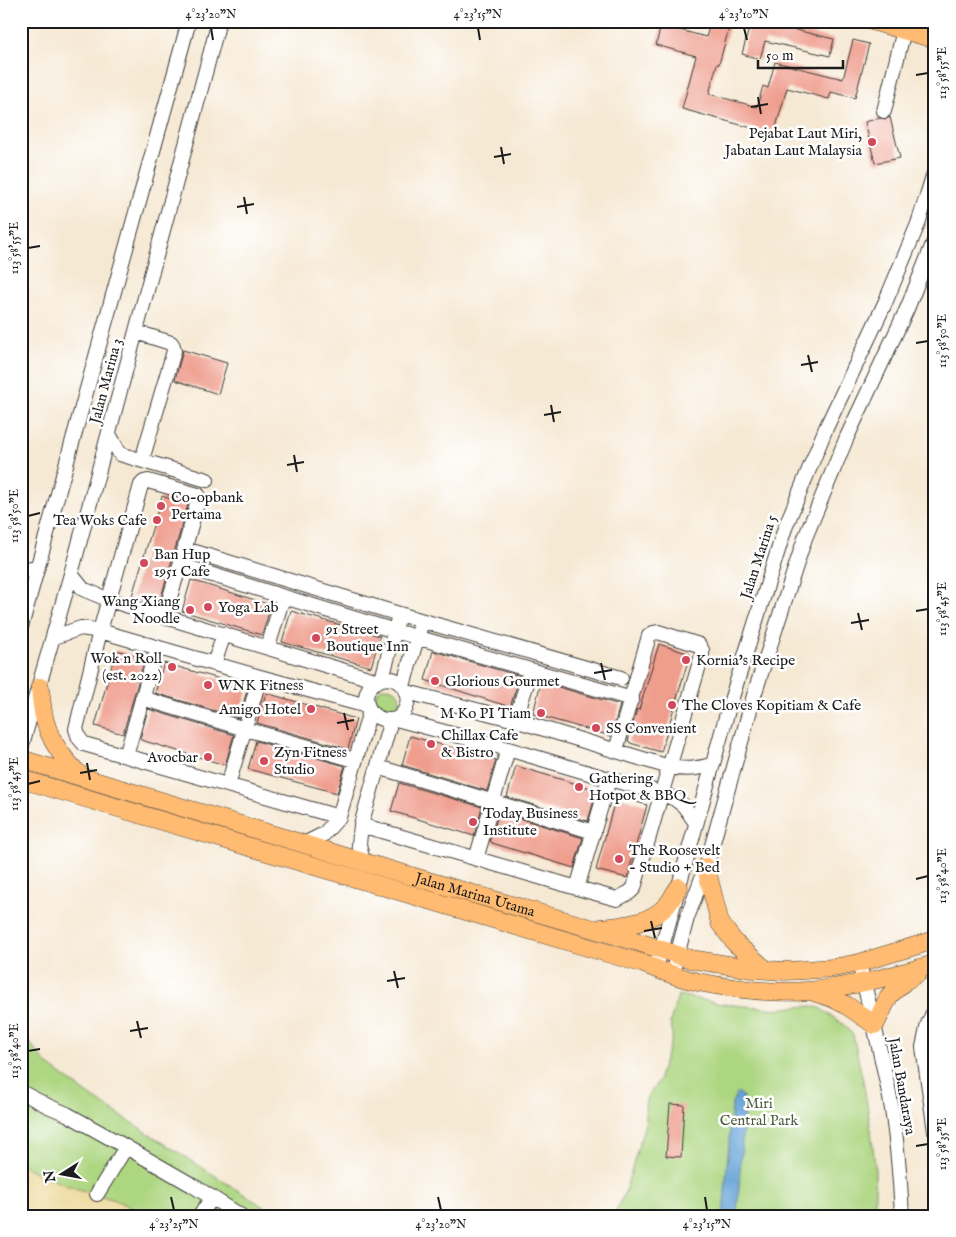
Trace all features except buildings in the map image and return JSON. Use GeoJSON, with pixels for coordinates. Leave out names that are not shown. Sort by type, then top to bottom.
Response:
{"type":"FeatureCollection","features":[{"type":"Feature","properties":{"kind":"main road"},"geometry":{"type":"LineString","coordinates":[[872,21],[935,39]]}},
{"type":"Feature","properties":{"kind":"main road"},"geometry":{"type":"LineString","coordinates":[[40,687],[45,721],[51,738],[68,763],[81,776]]}},
{"type":"Feature","properties":{"kind":"main road","name":"Jalan Marina Utama"},"geometry":{"type":"LineString","coordinates":[[21,759],[363,862],[594,928],[690,959],[753,969],[785,971],[833,968],[859,963],[935,940]]}},
{"type":"Feature","properties":{"kind":"main road","name":"Jalan Marina Utama"},"geometry":{"type":"LineString","coordinates":[[21,779],[641,963],[697,982],[752,990],[808,991],[890,977],[935,964]]}},
{"type":"Feature","properties":{"kind":"main road"},"geometry":{"type":"LineString","coordinates":[[706,867],[720,923],[735,943],[765,969]]}},
{"type":"Feature","properties":{"kind":"main road"},"geometry":{"type":"LineString","coordinates":[[594,928],[621,927],[654,916],[667,905],[678,887]]}},
{"type":"Feature","properties":{"kind":"main road"},"geometry":{"type":"LineString","coordinates":[[808,991],[832,998],[874,1025],[888,996],[905,981],[935,964]]}},
{"type":"Feature","properties":{"kind":"street","name":"Jalan Marina 3"},"geometry":{"type":"LineString","coordinates":[[21,627],[189,21]]}},
{"type":"Feature","properties":{"kind":"street","name":"Jalan Marina 3"},"geometry":{"type":"LineString","coordinates":[[21,748],[54,637],[219,21]]}},
{"type":"Feature","properties":{"kind":"street"},"geometry":{"type":"LineString","coordinates":[[884,110],[904,30]]}},
{"type":"Feature","properties":{"kind":"street","name":"Jalan Marina 5"},"geometry":{"type":"LineString","coordinates":[[664,971],[669,952],[678,887],[712,765],[784,528],[826,428],[918,224],[935,170]]}},
{"type":"Feature","properties":{"kind":"street","name":"Jalan Marina 5"},"geometry":{"type":"LineString","coordinates":[[669,952],[687,918],[706,867],[755,692],[805,538],[847,436],[907,309],[935,239]]}},
{"type":"Feature","properties":{"kind":"street"},"geometry":{"type":"LineString","coordinates":[[136,332],[171,343],[174,351],[142,460]]}},
{"type":"Feature","properties":{"kind":"street"},"geometry":{"type":"LineString","coordinates":[[108,434],[120,454],[207,480]]}},
{"type":"Feature","properties":{"kind":"street"},"geometry":{"type":"LineString","coordinates":[[100,465],[120,454]]}},
{"type":"Feature","properties":{"kind":"street"},"geometry":{"type":"LineString","coordinates":[[164,616],[180,565],[198,495],[148,481],[141,485],[100,631],[76,728],[79,738],[84,744],[339,817]]}},
{"type":"Feature","properties":{"kind":"street"},"geometry":{"type":"LineString","coordinates":[[195,552],[399,614],[621,678]]}},
{"type":"Feature","properties":{"kind":"street"},"geometry":{"type":"LineString","coordinates":[[180,565],[395,631],[632,699]]}},
{"type":"Feature","properties":{"kind":"street"},"geometry":{"type":"LineString","coordinates":[[21,570],[38,567]]}},
{"type":"Feature","properties":{"kind":"street"},"geometry":{"type":"LineString","coordinates":[[71,574],[83,590],[109,600],[380,680],[392,679],[405,689],[408,698],[406,708],[400,716],[385,720],[379,719],[369,709],[366,701],[368,691],[374,683],[380,680],[399,614]]}},
{"type":"Feature","properties":{"kind":"street"},"geometry":{"type":"LineString","coordinates":[[268,647],[283,597]]}},
{"type":"Feature","properties":{"kind":"street"},"geometry":{"type":"LineString","coordinates":[[405,689],[422,620]]}},
{"type":"Feature","properties":{"kind":"street"},"geometry":{"type":"LineString","coordinates":[[54,637],[81,628],[100,631],[369,709]]}},
{"type":"Feature","properties":{"kind":"street"},"geometry":{"type":"LineString","coordinates":[[361,825],[618,899],[634,888],[702,655],[699,645],[658,632],[649,636],[616,750]]}},
{"type":"Feature","properties":{"kind":"street"},"geometry":{"type":"LineString","coordinates":[[214,664],[224,634]]}},
{"type":"Feature","properties":{"kind":"street"},"geometry":{"type":"LineString","coordinates":[[126,756],[157,647]]}},
{"type":"Feature","properties":{"kind":"street"},"geometry":{"type":"LineString","coordinates":[[515,720],[531,671]]}},
{"type":"Feature","properties":{"kind":"street"},"geometry":{"type":"LineString","coordinates":[[228,785],[260,676]]}},
{"type":"Feature","properties":{"kind":"street"},"geometry":{"type":"LineString","coordinates":[[405,689],[669,767],[695,769],[712,765]]}},
{"type":"Feature","properties":{"kind":"street"},"geometry":{"type":"LineString","coordinates":[[142,698],[355,760]]}},
{"type":"Feature","properties":{"kind":"street"},"geometry":{"type":"LineString","coordinates":[[304,844],[324,834],[339,817],[369,709]]}},
{"type":"Feature","properties":{"kind":"street"},"geometry":{"type":"LineString","coordinates":[[393,719],[508,749],[661,793],[675,799],[684,806],[696,823]]}},
{"type":"Feature","properties":{"kind":"street"},"geometry":{"type":"LineString","coordinates":[[363,862],[358,844],[361,825],[393,719]]}},
{"type":"Feature","properties":{"kind":"street"},"geometry":{"type":"LineString","coordinates":[[476,859],[508,749]]}},
{"type":"Feature","properties":{"kind":"street"},"geometry":{"type":"LineString","coordinates":[[378,767],[594,832]]}},
{"type":"Feature","properties":{"kind":"street"},"geometry":{"type":"LineString","coordinates":[[577,888],[609,779]]}},
{"type":"Feature","properties":{"kind":"street","name":"Jalan Bandaraya"},"geometry":{"type":"LineString","coordinates":[[859,963],[890,1099],[900,1168],[902,1216]]}},
{"type":"Feature","properties":{"kind":"street"},"geometry":{"type":"LineString","coordinates":[[935,1009],[928,1024],[923,1047],[935,1131]]}},
{"type":"Feature","properties":{"kind":"street"},"geometry":{"type":"LineString","coordinates":[[21,1092],[67,1114],[126,1147],[241,1216]]}},
{"type":"Feature","properties":{"kind":"street"},"geometry":{"type":"LineString","coordinates":[[97,1194],[126,1147]]}},
{"type":"Feature","properties":{"kind":"street"},"geometry":{"type":"LineString","coordinates":[[200,1216],[212,1197]]}},
{"type":"Feature","properties":{"kind":"green space"},"geometry":{"type":"Polygon","coordinates":[[[387,687],[396,691],[400,700],[396,709],[387,713],[378,709],[374,700],[378,691],[387,687]]]}},
{"type":"Feature","properties":{"kind":"green space","name":"Miri Central Park"},"geometry":{"type":"Polygon","coordinates":[[[678,995],[722,1004],[779,1009],[813,1006],[820,1008],[844,1025],[853,1035],[871,1130],[875,1165],[875,1216],[613,1216],[625,1192],[646,1120],[645,1106],[650,1092],[660,1079],[659,1077],[672,1039],[670,1022],[678,995]]]}},
{"type":"Feature","properties":{"kind":"green space"},"geometry":{"type":"Polygon","coordinates":[[[21,1032],[47,1064],[93,1098],[278,1216],[147,1216],[115,1200],[68,1186],[21,1164],[21,1032]]]}},
{"type":"Feature","properties":{"kind":"sand"},"geometry":{"type":"Polygon","coordinates":[[[21,1164],[68,1186],[115,1200],[147,1216],[21,1216],[21,1164]]]}},
{"type":"Feature","properties":{"kind":"water"},"geometry":{"type":"Polygon","coordinates":[[[739,1093],[743,1099],[744,1112],[737,1216],[723,1216],[732,1103],[736,1094],[739,1093]]]}},
{"type":"Feature","properties":{"kind":"place","name":"Pejabat Laut Miri, Jabatan Laut Malaysia"},"geometry":{"type":"Point","coordinates":[872,142]}},
{"type":"Feature","properties":{"kind":"place","name":"Co-opbank Pertama"},"geometry":{"type":"Point","coordinates":[161,506]}},
{"type":"Feature","properties":{"kind":"place","name":"Tea Woks Cafe"},"geometry":{"type":"Point","coordinates":[157,520]}},
{"type":"Feature","properties":{"kind":"place","name":"Ban Hup 1951 Cafe"},"geometry":{"type":"Point","coordinates":[144,563]}},
{"type":"Feature","properties":{"kind":"place","name":"Yoga Lab"},"geometry":{"type":"Point","coordinates":[208,607]}},
{"type":"Feature","properties":{"kind":"place","name":"Wang Xiang Noodle"},"geometry":{"type":"Point","coordinates":[190,610]}},
{"type":"Feature","properties":{"kind":"place","name":"91 Street Boutique Inn"},"geometry":{"type":"Point","coordinates":[316,638]}},
{"type":"Feature","properties":{"kind":"place","name":"Kornia's Recipe"},"geometry":{"type":"Point","coordinates":[686,660]}},
{"type":"Feature","properties":{"kind":"place","name":"Wok n Roll (est. 2022)"},"geometry":{"type":"Point","coordinates":[172,667]}},
{"type":"Feature","properties":{"kind":"place","name":"Glorious Gourmet"},"geometry":{"type":"Point","coordinates":[435,681]}},
{"type":"Feature","properties":{"kind":"place","name":"WNK Fitness"},"geometry":{"type":"Point","coordinates":[208,685]}},
{"type":"Feature","properties":{"kind":"place","name":"The Cloves Kopitiam & Cafe"},"geometry":{"type":"Point","coordinates":[672,705]}},
{"type":"Feature","properties":{"kind":"place","name":"Amigo Hotel"},"geometry":{"type":"Point","coordinates":[311,709]}},
{"type":"Feature","properties":{"kind":"place","name":"M Ko PI Tiam"},"geometry":{"type":"Point","coordinates":[541,713]}},
{"type":"Feature","properties":{"kind":"place","name":"SS Convenient"},"geometry":{"type":"Point","coordinates":[596,728]}},
{"type":"Feature","properties":{"kind":"place","name":"Chillax Cafe & Bistro"},"geometry":{"type":"Point","coordinates":[431,744]}},
{"type":"Feature","properties":{"kind":"place","name":"Avocbar"},"geometry":{"type":"Point","coordinates":[208,757]}},
{"type":"Feature","properties":{"kind":"place","name":"Zyn Fitness Studio"},"geometry":{"type":"Point","coordinates":[264,761]}},
{"type":"Feature","properties":{"kind":"place","name":"Gathering Hotpot & BBQ"},"geometry":{"type":"Point","coordinates":[579,787]}},
{"type":"Feature","properties":{"kind":"place","name":"Today Business Institute"},"geometry":{"type":"Point","coordinates":[473,822]}},
{"type":"Feature","properties":{"kind":"place","name":"The Roosevelt - Studio + Bed"},"geometry":{"type":"Point","coordinates":[619,859]}}]}
